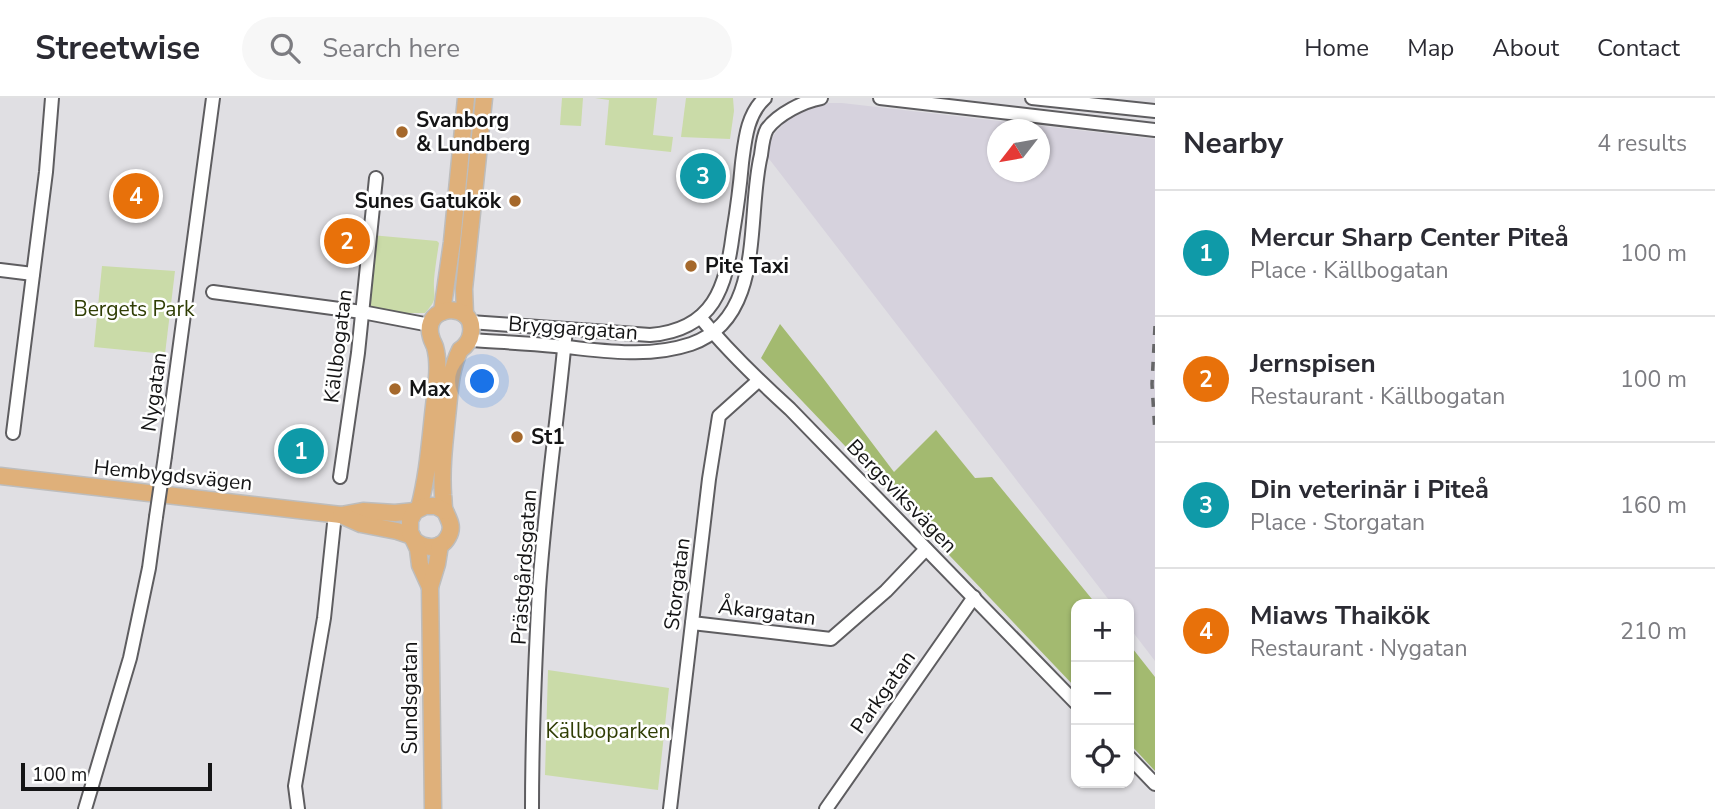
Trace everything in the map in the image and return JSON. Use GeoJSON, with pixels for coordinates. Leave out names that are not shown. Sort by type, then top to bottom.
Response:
{"type":"FeatureCollection","features":[{"type":"Feature","properties":{"kind":"main road"},"geometry":{"type":"LineString","coordinates":[[442,312],[452,242],[466,98]]}},
{"type":"Feature","properties":{"kind":"main road","name":"Sundsgatan"},"geometry":{"type":"LineString","coordinates":[[433,809],[430,587],[440,545],[448,538],[451,526],[445,511],[442,473],[444,443],[453,370],[472,327],[464,289],[484,98]]}},
{"type":"Feature","properties":{"kind":"main road"},"geometry":{"type":"LineString","coordinates":[[430,325],[436,314],[452,310],[468,318]]}},
{"type":"Feature","properties":{"kind":"main road","name":"Sundsgatan"},"geometry":{"type":"LineString","coordinates":[[430,325],[430,336],[435,345],[436,387],[428,469],[417,509],[410,520],[410,532],[419,565],[430,587]]}},
{"type":"Feature","properties":{"kind":"main road"},"geometry":{"type":"LineString","coordinates":[[435,345],[451,352],[465,345]]}},
{"type":"Feature","properties":{"kind":"main road","name":"Hembygdsvägen"},"geometry":{"type":"LineString","coordinates":[[0,476],[338,514],[363,511],[395,513],[417,509]]}},
{"type":"Feature","properties":{"kind":"main road"},"geometry":{"type":"LineString","coordinates":[[417,509],[436,506],[445,511]]}},
{"type":"Feature","properties":{"kind":"main road","name":"Hembygdsvägen"},"geometry":{"type":"LineString","coordinates":[[338,514],[361,524],[397,531],[414,539]]}},
{"type":"Feature","properties":{"kind":"main road"},"geometry":{"type":"LineString","coordinates":[[414,539],[425,547],[440,545]]}},
{"type":"Feature","properties":{"kind":"street"},"geometry":{"type":"LineString","coordinates":[[13,433],[46,172],[52,98]]}},
{"type":"Feature","properties":{"kind":"street","name":"Nygatan"},"geometry":{"type":"LineString","coordinates":[[85,809],[130,657],[149,568],[214,98]]}},
{"type":"Feature","properties":{"kind":"street"},"geometry":{"type":"LineString","coordinates":[[702,315],[714,302],[729,265],[746,128],[765,98]]}},
{"type":"Feature","properties":{"kind":"street"},"geometry":{"type":"LineString","coordinates":[[771,98],[786,112]]}},
{"type":"Feature","properties":{"kind":"street"},"geometry":{"type":"LineString","coordinates":[[712,332],[733,310],[748,270],[758,166],[766,130],[786,112],[810,100],[821,98]]}},
{"type":"Feature","properties":{"kind":"street"},"geometry":{"type":"LineString","coordinates":[[880,98],[920,100],[1155,130]]}},
{"type":"Feature","properties":{"kind":"street"},"geometry":{"type":"LineString","coordinates":[[1035,116],[1035,98],[1155,111]]}},
{"type":"Feature","properties":{"kind":"street","name":"Källbogatan"},"geometry":{"type":"LineString","coordinates":[[340,477],[362,312],[376,178]]}},
{"type":"Feature","properties":{"kind":"street"},"geometry":{"type":"LineString","coordinates":[[0,270],[33,274]]}},
{"type":"Feature","properties":{"kind":"street"},"geometry":{"type":"LineString","coordinates":[[214,292],[362,312],[430,325]]}},
{"type":"Feature","properties":{"kind":"street","name":"Bryggargatan"},"geometry":{"type":"LineString","coordinates":[[468,318],[566,330],[660,335],[684,327],[702,315]]}},
{"type":"Feature","properties":{"kind":"street","name":"Bergsviksvägen"},"geometry":{"type":"LineString","coordinates":[[702,315],[712,332],[758,381],[790,409],[1071,698]]}},
{"type":"Feature","properties":{"kind":"street","name":"Prästgårdsgatan"},"geometry":{"type":"LineString","coordinates":[[532,809],[539,589],[566,330]]}},
{"type":"Feature","properties":{"kind":"street","name":"Bryggargatan"},"geometry":{"type":"LineString","coordinates":[[465,345],[564,347],[626,354],[646,353],[691,344],[712,332]]}},
{"type":"Feature","properties":{"kind":"street","name":"Storgatan"},"geometry":{"type":"LineString","coordinates":[[670,809],[709,479],[719,416],[758,381]]}},
{"type":"Feature","properties":{"kind":"street"},"geometry":{"type":"LineString","coordinates":[[298,809],[295,786],[324,618],[338,514]]}},
{"type":"Feature","properties":{"kind":"street","name":"Åkargatan"},"geometry":{"type":"LineString","coordinates":[[692,622],[831,639],[886,591],[926,549]]}},
{"type":"Feature","properties":{"kind":"street","name":"Parkgatan"},"geometry":{"type":"LineString","coordinates":[[826,809],[974,597]]}},
{"type":"Feature","properties":{"kind":"street"},"geometry":{"type":"LineString","coordinates":[[1134,762],[1155,784]]}},
{"type":"Feature","properties":{"kind":"shaded area"},"geometry":{"type":"Polygon","coordinates":[[[816,103],[842,103],[987,120],[987,182],[1050,182],[1050,127],[1155,139],[1155,661],[1134,634],[1134,599],[1108,599],[763,151],[791,116],[816,103]]]}},
{"type":"Feature","properties":{"kind":"green space"},"geometry":{"type":"Polygon","coordinates":[[[562,98],[583,98],[581,126],[560,125],[562,98]]]}},
{"type":"Feature","properties":{"kind":"green space"},"geometry":{"type":"Polygon","coordinates":[[[595,98],[657,98],[653,135],[673,137],[671,152],[605,145],[609,100],[595,98]]]}},
{"type":"Feature","properties":{"kind":"green space"},"geometry":{"type":"Polygon","coordinates":[[[686,98],[733,98],[730,139],[681,137],[686,98]]]}},
{"type":"Feature","properties":{"kind":"green space"},"geometry":{"type":"Polygon","coordinates":[[[371,235],[439,243],[434,300],[425,313],[390,313],[367,307],[371,235]]]}},
{"type":"Feature","properties":{"kind":"green space","name":"Bergets Park"},"geometry":{"type":"Polygon","coordinates":[[[102,266],[175,271],[165,354],[94,347],[102,266]]]}},
{"type":"Feature","properties":{"kind":"green space"},"geometry":{"type":"Polygon","coordinates":[[[780,324],[894,472],[936,430],[975,478],[992,477],[1092,599],[1071,599],[1071,683],[761,358],[780,324]]]}},
{"type":"Feature","properties":{"kind":"green space"},"geometry":{"type":"Polygon","coordinates":[[[1134,650],[1155,677],[1155,771],[1134,748],[1134,650]]]}},
{"type":"Feature","properties":{"kind":"green space","name":"Källboparken"},"geometry":{"type":"Polygon","coordinates":[[[548,670],[669,688],[658,790],[545,775],[548,670]]]}},
{"type":"Feature","properties":{"kind":"railway"},"geometry":{"type":"LineString","coordinates":[[1155,326],[1152,384],[1155,433]]}},
{"type":"Feature","properties":{"kind":"place","name":"Svanborg & Lundberg"},"geometry":{"type":"Point","coordinates":[402,132]}},
{"type":"Feature","properties":{"kind":"place","name":"Din veterinär i Piteå"},"geometry":{"type":"Point","coordinates":[703,176]}},
{"type":"Feature","properties":{"kind":"place","name":"Miaws Thaikök"},"geometry":{"type":"Point","coordinates":[136,196]}},
{"type":"Feature","properties":{"kind":"place","name":"Sunes Gatukök"},"geometry":{"type":"Point","coordinates":[515,201]}},
{"type":"Feature","properties":{"kind":"place","name":"Jernspisen"},"geometry":{"type":"Point","coordinates":[347,241]}},
{"type":"Feature","properties":{"kind":"place","name":"Pite Taxi"},"geometry":{"type":"Point","coordinates":[691,266]}},
{"type":"Feature","properties":{"kind":"place","name":"Max"},"geometry":{"type":"Point","coordinates":[395,389]}},
{"type":"Feature","properties":{"kind":"place","name":"St1"},"geometry":{"type":"Point","coordinates":[517,437]}},
{"type":"Feature","properties":{"kind":"place","name":"Mercur Sharp Center Piteå"},"geometry":{"type":"Point","coordinates":[301,451]}}]}
